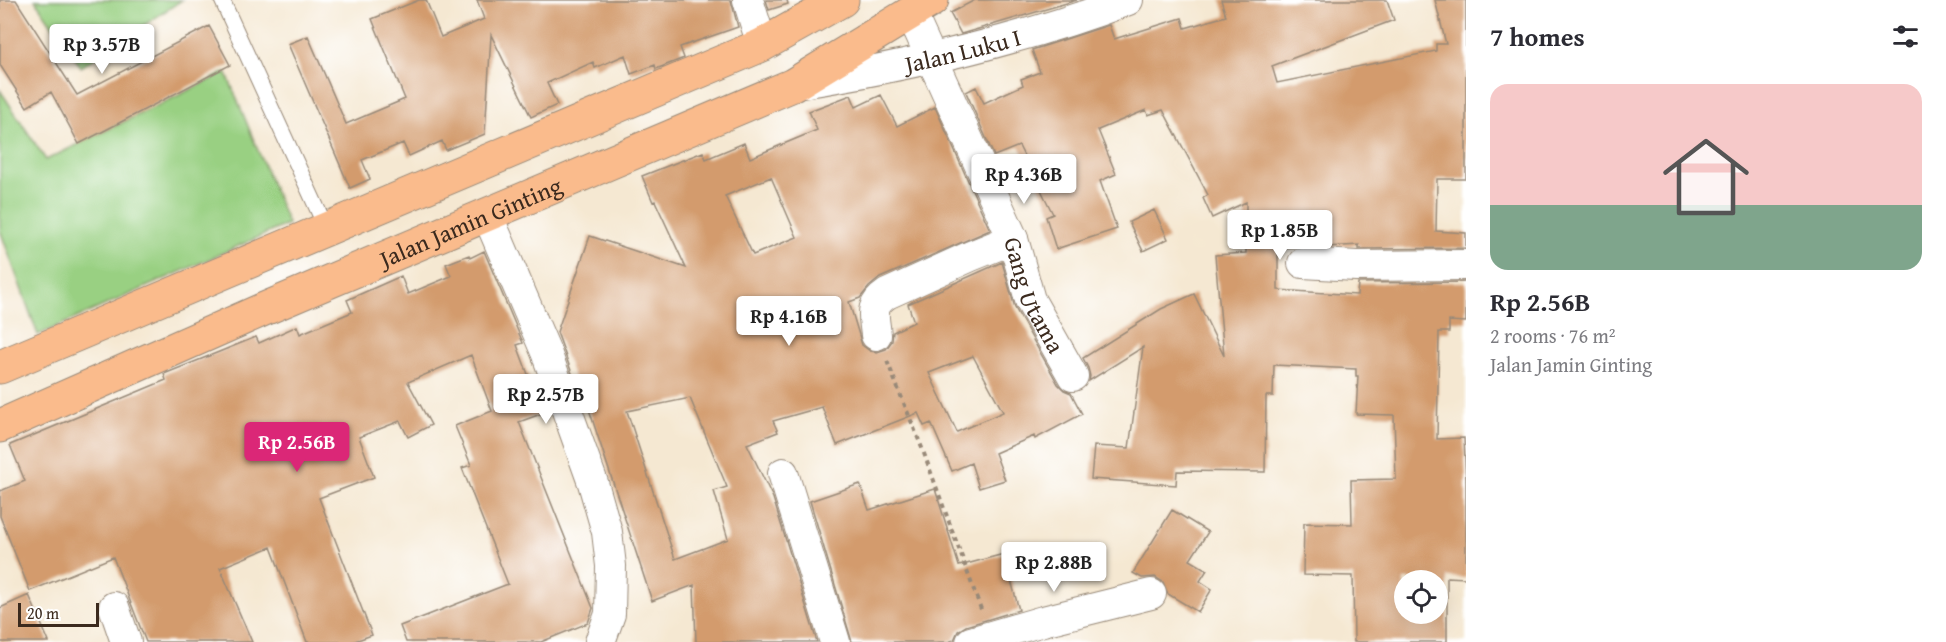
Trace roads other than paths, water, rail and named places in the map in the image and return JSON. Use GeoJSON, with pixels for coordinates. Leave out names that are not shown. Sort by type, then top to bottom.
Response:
{"type":"FeatureCollection","features":[{"type":"Feature","properties":{"kind":"highway","name":"Jalan Jamin Ginting"},"geometry":{"type":"LineString","coordinates":[[0,367],[762,45],[842,0]]}},
{"type":"Feature","properties":{"kind":"highway","name":"Jalan Jamin Ginting"},"geometry":{"type":"LineString","coordinates":[[0,426],[262,310],[793,85],[922,7]]}},
{"type":"Feature","properties":{"kind":"highway"},"geometry":{"type":"LineString","coordinates":[[242,265],[262,310]]}},
{"type":"Feature","properties":{"kind":"street"},"geometry":{"type":"LineString","coordinates":[[748,0],[762,45]]}},
{"type":"Feature","properties":{"kind":"street","name":"Jalan Luku I"},"geometry":{"type":"LineString","coordinates":[[793,85],[853,75],[991,44],[1060,25],[1128,0]]}},
{"type":"Feature","properties":{"kind":"street","name":"Gang Utama"},"geometry":{"type":"LineString","coordinates":[[922,7],[931,57],[1014,239],[1030,300],[1072,376]]}},
{"type":"Feature","properties":{"kind":"street"},"geometry":{"type":"LineString","coordinates":[[487,214],[546,352],[608,532],[611,566],[610,614],[600,642]]}},
{"type":"Feature","properties":{"kind":"street"},"geometry":{"type":"LineString","coordinates":[[876,335],[873,313],[879,300],[887,294],[1014,239]]}},
{"type":"Feature","properties":{"kind":"street"},"geometry":{"type":"LineString","coordinates":[[1303,263],[1356,266],[1466,265]]}},
{"type":"Feature","properties":{"kind":"street"},"geometry":{"type":"LineString","coordinates":[[783,473],[835,642]]}},
{"type":"Feature","properties":{"kind":"street"},"geometry":{"type":"LineString","coordinates":[[980,638],[1151,594]]}},
{"type":"Feature","properties":{"kind":"street"},"geometry":{"type":"LineString","coordinates":[[114,607],[126,642]]}},
{"type":"Feature","properties":{"kind":"lane"},"geometry":{"type":"LineString","coordinates":[[222,0],[327,230]]}}]}
